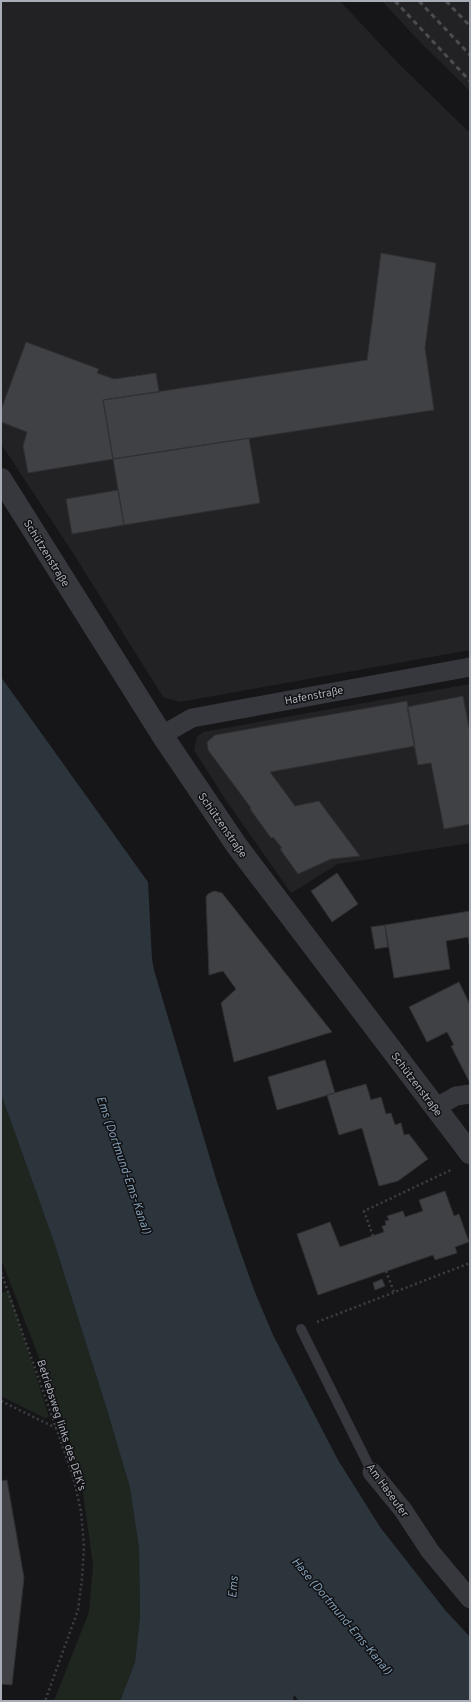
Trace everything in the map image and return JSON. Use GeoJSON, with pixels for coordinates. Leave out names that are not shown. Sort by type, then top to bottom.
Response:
{"type":"FeatureCollection","features":[{"type":"Feature","properties":{"kind":"street","name":"Schützenstraße"},"geometry":{"type":"LineString","coordinates":[[1,480],[162,735],[237,846],[435,1108],[463,1160]]}},
{"type":"Feature","properties":{"kind":"street","name":"Hafenstraße"},"geometry":{"type":"LineString","coordinates":[[162,735],[192,718],[470,667]]}},
{"type":"Feature","properties":{"kind":"street"},"geometry":{"type":"LineString","coordinates":[[435,1108],[456,1096],[470,1094]]}},
{"type":"Feature","properties":{"kind":"street","name":"Am Haseufer"},"geometry":{"type":"LineString","coordinates":[[372,1472],[403,1510],[430,1551],[470,1598]]}},
{"type":"Feature","properties":{"kind":"lane","name":"Am Haseufer"},"geometry":{"type":"LineString","coordinates":[[301,1329],[372,1472]]}},
{"type":"Feature","properties":{"kind":"path"},"geometry":{"type":"LineString","coordinates":[[373,1236],[364,1211],[463,1160]]}},
{"type":"Feature","properties":{"kind":"path"},"geometry":{"type":"LineString","coordinates":[[301,1329],[470,1263]]}},
{"type":"Feature","properties":{"kind":"path"},"geometry":{"type":"LineString","coordinates":[[386,1271],[394,1292]]}},
{"type":"Feature","properties":{"kind":"path","name":"Betriebsweg links des DEK's"},"geometry":{"type":"LineString","coordinates":[[1,1272],[73,1476],[81,1511],[84,1546],[78,1610],[45,1701]]}},
{"type":"Feature","properties":{"kind":"path"},"geometry":{"type":"LineString","coordinates":[[1,1287],[6,1286]]}},
{"type":"Feature","properties":{"kind":"path"},"geometry":{"type":"LineString","coordinates":[[1,1401],[56,1428]]}},
{"type":"Feature","properties":{"kind":"shaded area"},"geometry":{"type":"Polygon","coordinates":[[[1,1],[340,1],[399,64],[470,133],[470,650],[180,702],[163,697],[73,553],[1,444],[1,1]]]}},
{"type":"Feature","properties":{"kind":"shaded area"},"geometry":{"type":"Polygon","coordinates":[[[382,1],[470,1],[470,91],[420,42],[382,1]]]}},
{"type":"Feature","properties":{"kind":"shaded area"},"geometry":{"type":"Polygon","coordinates":[[[470,684],[470,843],[338,864],[291,893],[225,799],[194,750],[197,737],[203,732],[470,684]]]}},
{"type":"Feature","properties":{"kind":"shaded area"},"geometry":{"type":"Polygon","coordinates":[[[1,1094],[54,1242],[130,1488],[139,1548],[140,1617],[135,1662],[120,1701],[54,1701],[89,1612],[93,1565],[83,1493],[67,1430],[1,1259],[1,1094]]]}},
{"type":"Feature","properties":{"kind":"shaded area"},"geometry":{"type":"Polygon","coordinates":[[[9,1291],[49,1417],[45,1418],[1,1396],[1,1293],[9,1291]]]}},
{"type":"Feature","properties":{"kind":"water"},"geometry":{"type":"Polygon","coordinates":[[[1,677],[148,882],[152,959],[154,970],[217,1182],[254,1290],[273,1335],[338,1460],[380,1527],[445,1610],[470,1637],[470,1701],[299,1701],[294,1695],[293,1701],[120,1701],[135,1662],[140,1617],[139,1548],[130,1488],[54,1242],[1,1094],[1,677]]]}},
{"type":"Feature","properties":{"kind":"building"},"geometry":{"type":"Polygon","coordinates":[[[381,253],[436,263],[425,348],[434,410],[113,459],[103,400],[367,360],[381,253]]]}},
{"type":"Feature","properties":{"kind":"building"},"geometry":{"type":"Polygon","coordinates":[[[26,342],[99,369],[97,373],[114,379],[156,373],[159,392],[103,400],[113,459],[28,473],[23,446],[27,432],[1,422],[1,410],[26,342]]]}},
{"type":"Feature","properties":{"kind":"building"},"geometry":{"type":"Polygon","coordinates":[[[249,438],[260,503],[124,525],[113,459],[249,438]]]}},
{"type":"Feature","properties":{"kind":"building"},"geometry":{"type":"Polygon","coordinates":[[[118,490],[124,525],[72,534],[66,499],[118,490]]]}},
{"type":"Feature","properties":{"kind":"building"},"geometry":{"type":"Polygon","coordinates":[[[463,696],[470,733],[470,824],[444,829],[431,763],[418,765],[407,707],[463,696]]]}},
{"type":"Feature","properties":{"kind":"building"},"geometry":{"type":"Polygon","coordinates":[[[407,701],[415,746],[270,772],[295,806],[319,801],[360,856],[331,859],[298,874],[280,849],[282,848],[273,837],[271,838],[250,809],[251,808],[208,750],[207,742],[215,735],[407,701]]]}},
{"type":"Feature","properties":{"kind":"building"},"geometry":{"type":"Polygon","coordinates":[[[337,873],[358,904],[332,922],[311,891],[337,873]]]}},
{"type":"Feature","properties":{"kind":"building"},"geometry":{"type":"Polygon","coordinates":[[[214,891],[222,893],[332,1032],[234,1062],[221,1003],[236,989],[223,971],[209,975],[206,897],[214,891]]]}},
{"type":"Feature","properties":{"kind":"building"},"geometry":{"type":"Polygon","coordinates":[[[470,911],[470,950],[468,937],[446,941],[450,969],[394,978],[385,925],[470,911]]]}},
{"type":"Feature","properties":{"kind":"building"},"geometry":{"type":"Polygon","coordinates":[[[385,925],[388,947],[375,949],[371,927],[385,925]]]}},
{"type":"Feature","properties":{"kind":"building"},"geometry":{"type":"Polygon","coordinates":[[[459,982],[470,1005],[470,1083],[451,1046],[454,1045],[447,1032],[427,1042],[409,1007],[459,982]]]}},
{"type":"Feature","properties":{"kind":"building"},"geometry":{"type":"Polygon","coordinates":[[[325,1060],[335,1093],[277,1110],[268,1077],[325,1060]]]}},
{"type":"Feature","properties":{"kind":"building"},"geometry":{"type":"Polygon","coordinates":[[[366,1084],[371,1100],[381,1097],[386,1114],[391,1113],[395,1125],[401,1123],[404,1135],[409,1134],[428,1159],[398,1181],[379,1186],[362,1128],[339,1135],[327,1095],[366,1084]]]}},
{"type":"Feature","properties":{"kind":"building"},"geometry":{"type":"Polygon","coordinates":[[[445,1191],[454,1216],[459,1214],[469,1242],[455,1247],[457,1253],[435,1260],[433,1255],[318,1295],[297,1234],[330,1222],[340,1247],[384,1232],[382,1226],[386,1225],[385,1221],[389,1220],[387,1216],[403,1211],[405,1217],[423,1211],[419,1200],[445,1191]]]}},
{"type":"Feature","properties":{"kind":"building"},"geometry":{"type":"Polygon","coordinates":[[[382,1279],[385,1286],[375,1290],[373,1283],[382,1279]]]}},
{"type":"Feature","properties":{"kind":"building"},"geometry":{"type":"Polygon","coordinates":[[[7,1480],[24,1578],[12,1685],[1,1684],[1,1481],[7,1480]]]}},
{"type":"Feature","properties":{"kind":"railway"},"geometry":{"type":"LineString","coordinates":[[395,1],[470,81]]}},
{"type":"Feature","properties":{"kind":"railway"},"geometry":{"type":"LineString","coordinates":[[419,1],[470,55]]}},
{"type":"Feature","properties":{"kind":"railway"},"geometry":{"type":"LineString","coordinates":[[446,1],[470,26]]}},
{"type":"Feature","properties":{"kind":"water label","name":"Ems (Dortmund-Ems-Kanal)"},"geometry":{"type":"Point","coordinates":[124,1165]}},
{"type":"Feature","properties":{"kind":"water label","name":"Ems"},"geometry":{"type":"Point","coordinates":[233,1587]}},
{"type":"Feature","properties":{"kind":"water label","name":"Hase (Dortmund-Ems-Kanal)"},"geometry":{"type":"Point","coordinates":[342,1616]}}]}
